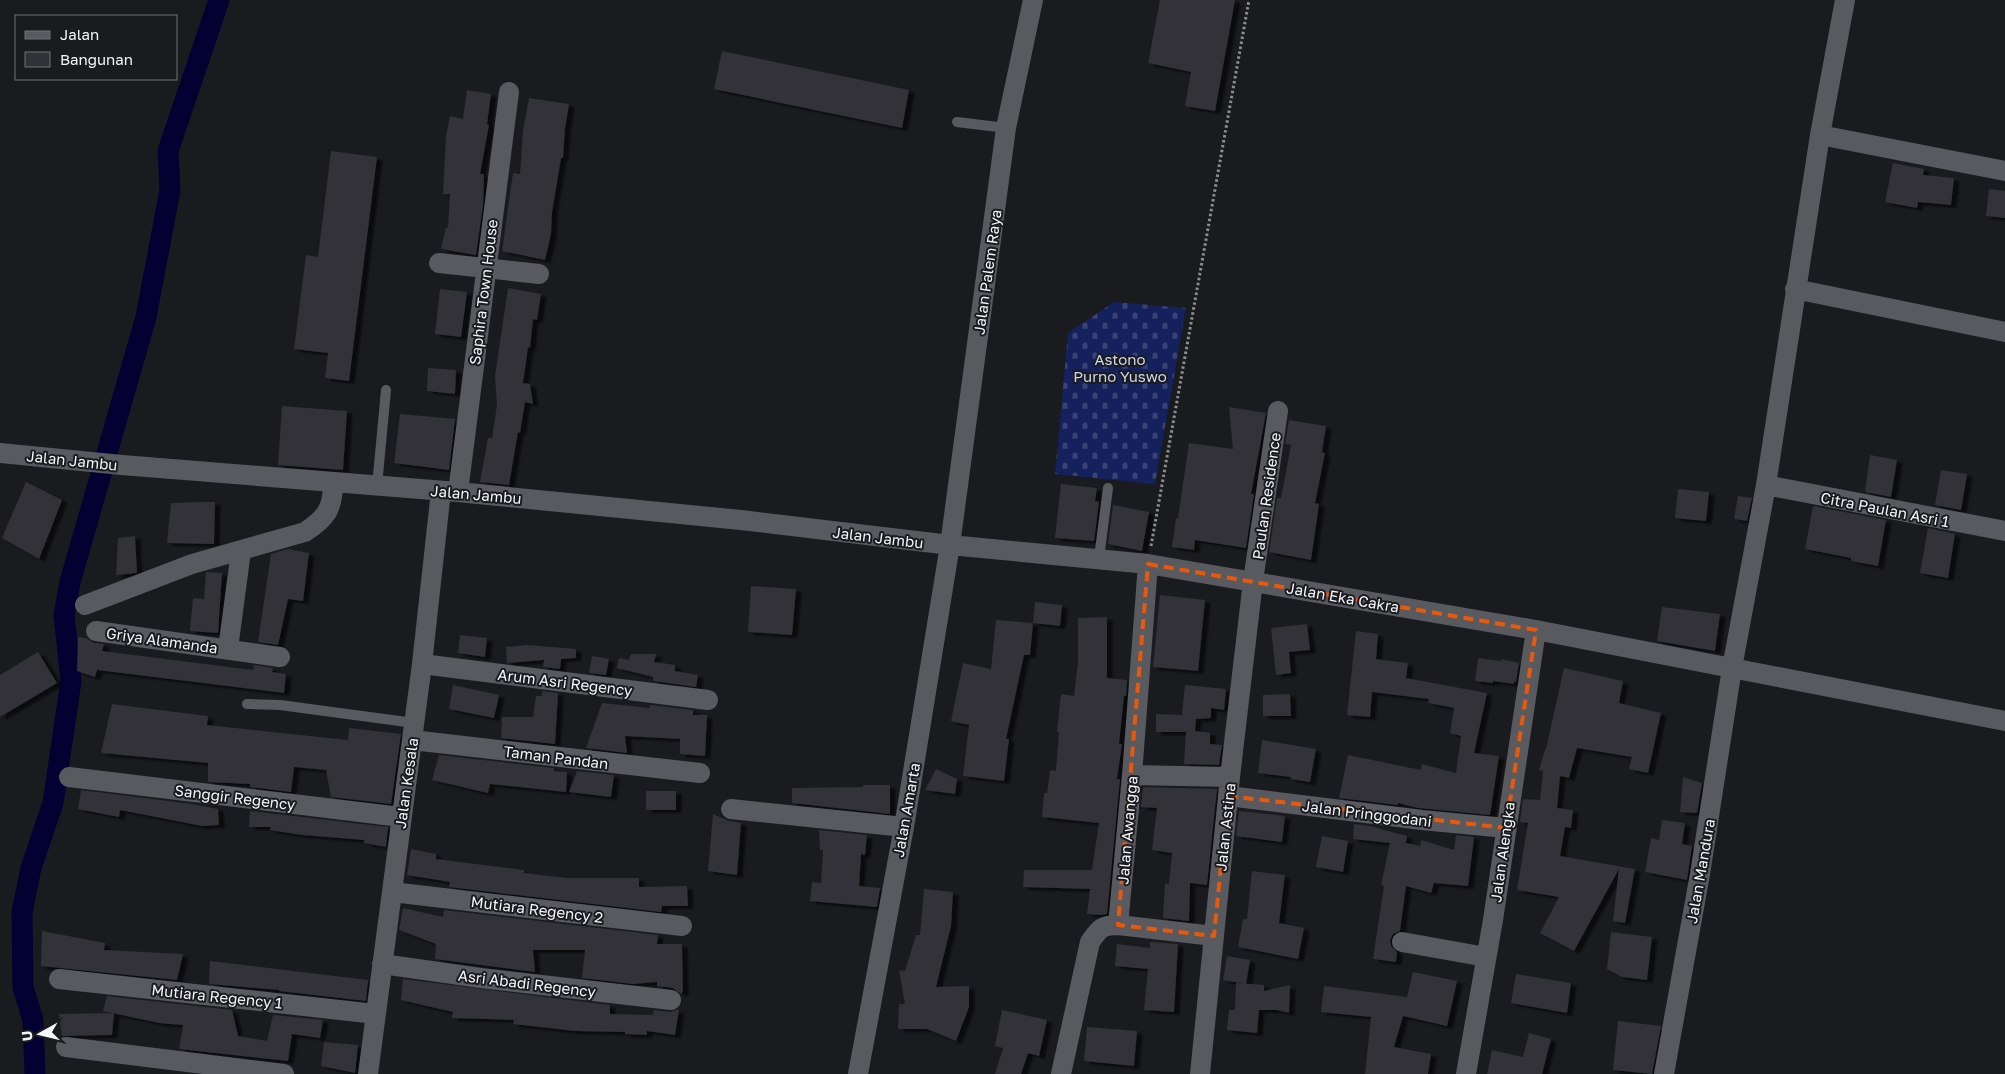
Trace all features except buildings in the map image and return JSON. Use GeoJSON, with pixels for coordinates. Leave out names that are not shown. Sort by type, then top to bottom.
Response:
{"type":"FeatureCollection","features":[{"type":"Feature","properties":{"kind":"street","name":"Jalan Palem Raya"},"geometry":{"type":"LineString","coordinates":[[950,545],[1006,128],[1033,0]]}},
{"type":"Feature","properties":{"kind":"street","name":"Jalan Mandura"},"geometry":{"type":"LineString","coordinates":[[1664,1074],[1700,874],[1732,668],[1766,485],[1820,135],[1845,0]]}},
{"type":"Feature","properties":{"kind":"street","name":"Saphira Town House"},"geometry":{"type":"LineString","coordinates":[[450,492],[486,267],[509,92]]}},
{"type":"Feature","properties":{"kind":"street"},"geometry":{"type":"LineString","coordinates":[[1820,135],[2005,171]]}},
{"type":"Feature","properties":{"kind":"street"},"geometry":{"type":"LineString","coordinates":[[439,263],[539,274]]}},
{"type":"Feature","properties":{"kind":"street"},"geometry":{"type":"LineString","coordinates":[[1795,289],[2005,332]]}},
{"type":"Feature","properties":{"kind":"street","name":"Paulan Residence"},"geometry":{"type":"LineString","coordinates":[[1253,581],[1278,411]]}},
{"type":"Feature","properties":{"kind":"street","name":"Jalan Jambu"},"geometry":{"type":"LineString","coordinates":[[0,453],[74,461],[450,492],[741,520],[950,545]]}},
{"type":"Feature","properties":{"kind":"street"},"geometry":{"type":"LineString","coordinates":[[85,605],[192,564],[305,532],[318,523],[327,512],[333,499],[333,483]]}},
{"type":"Feature","properties":{"kind":"street","name":"Citra Paulan Asri 1"},"geometry":{"type":"LineString","coordinates":[[1766,485],[2005,531]]}},
{"type":"Feature","properties":{"kind":"street","name":"Jalan Kesala"},"geometry":{"type":"LineString","coordinates":[[368,1074],[422,664],[450,492]]}},
{"type":"Feature","properties":{"kind":"street","name":"Jalan Eka Cakra"},"geometry":{"type":"LineString","coordinates":[[950,545],[1099,558],[1253,581],[1536,630],[2005,721]]}},
{"type":"Feature","properties":{"kind":"street","name":"Jalan Amarta"},"geometry":{"type":"LineString","coordinates":[[858,1074],[904,827],[950,545]]}},
{"type":"Feature","properties":{"kind":"street","name":"Griya Alamanda"},"geometry":{"type":"LineString","coordinates":[[228,649],[241,551]]}},
{"type":"Feature","properties":{"kind":"street","name":"Jalan Awangga"},"geometry":{"type":"LineString","coordinates":[[1118,925],[1132,775],[1148,564]]}},
{"type":"Feature","properties":{"kind":"street","name":"Jalan Astina"},"geometry":{"type":"LineString","coordinates":[[1200,1074],[1229,786],[1253,581]]}},
{"type":"Feature","properties":{"kind":"street","name":"Jalan Alengka"},"geometry":{"type":"LineString","coordinates":[[1466,1074],[1486,957],[1536,630]]}},
{"type":"Feature","properties":{"kind":"street","name":"Griya Alamanda"},"geometry":{"type":"LineString","coordinates":[[96,631],[280,657]]}},
{"type":"Feature","properties":{"kind":"street","name":"Arum Asri Regency"},"geometry":{"type":"LineString","coordinates":[[422,664],[708,700]]}},
{"type":"Feature","properties":{"kind":"street","name":"Taman Pandan"},"geometry":{"type":"LineString","coordinates":[[413,731],[700,773]]}},
{"type":"Feature","properties":{"kind":"street","name":"Jalan Pringgodani"},"geometry":{"type":"LineString","coordinates":[[1132,775],[1229,786],[1422,820],[1506,828]]}},
{"type":"Feature","properties":{"kind":"street","name":"Sanggir Regency"},"geometry":{"type":"LineString","coordinates":[[69,777],[401,818]]}},
{"type":"Feature","properties":{"kind":"street"},"geometry":{"type":"LineString","coordinates":[[731,809],[904,827]]}},
{"type":"Feature","properties":{"kind":"street","name":"Mutiara Regency 2"},"geometry":{"type":"LineString","coordinates":[[392,892],[682,926]]}},
{"type":"Feature","properties":{"kind":"street"},"geometry":{"type":"LineString","coordinates":[[1061,1074],[1090,942],[1096,932],[1105,925],[1118,925],[1214,936]]}},
{"type":"Feature","properties":{"kind":"street"},"geometry":{"type":"LineString","coordinates":[[1402,942],[1486,957]]}},
{"type":"Feature","properties":{"kind":"street","name":"Asri Abadi Regency"},"geometry":{"type":"LineString","coordinates":[[382,964],[481,978],[671,1000]]}},
{"type":"Feature","properties":{"kind":"street","name":"Mutiara Regency 1"},"geometry":{"type":"LineString","coordinates":[[59,979],[376,1014]]}},
{"type":"Feature","properties":{"kind":"street"},"geometry":{"type":"LineString","coordinates":[[66,1047],[284,1074]]}},
{"type":"Feature","properties":{"kind":"lane"},"geometry":{"type":"LineString","coordinates":[[956,122],[1006,128]]}},
{"type":"Feature","properties":{"kind":"lane"},"geometry":{"type":"LineString","coordinates":[[377,486],[386,390]]}},
{"type":"Feature","properties":{"kind":"lane"},"geometry":{"type":"LineString","coordinates":[[1099,558],[1108,488]]}},
{"type":"Feature","properties":{"kind":"lane"},"geometry":{"type":"LineString","coordinates":[[247,704],[280,705],[413,731]]}},
{"type":"Feature","properties":{"kind":"path"},"geometry":{"type":"LineString","coordinates":[[1148,564],[1249,0]]}},
{"type":"Feature","properties":{"kind":"highlighted area"},"geometry":{"type":"Polygon","coordinates":[[[1148,564],[1536,630],[1506,828],[1228,796],[1214,936],[1118,925],[1148,564]]]}},
{"type":"Feature","properties":{"kind":"green space","name":"Astono Purno Yuswo"},"geometry":{"type":"Polygon","coordinates":[[[1114,302],[1186,308],[1155,484],[1055,474],[1068,333],[1114,302]]]}},
{"type":"Feature","properties":{"kind":"waterway"},"geometry":{"type":"LineString","coordinates":[[35,1074],[33,1020],[23,987],[22,912],[31,868],[53,803],[71,681],[64,615],[70,582],[146,317],[170,190],[168,151],[219,0]]}}]}
